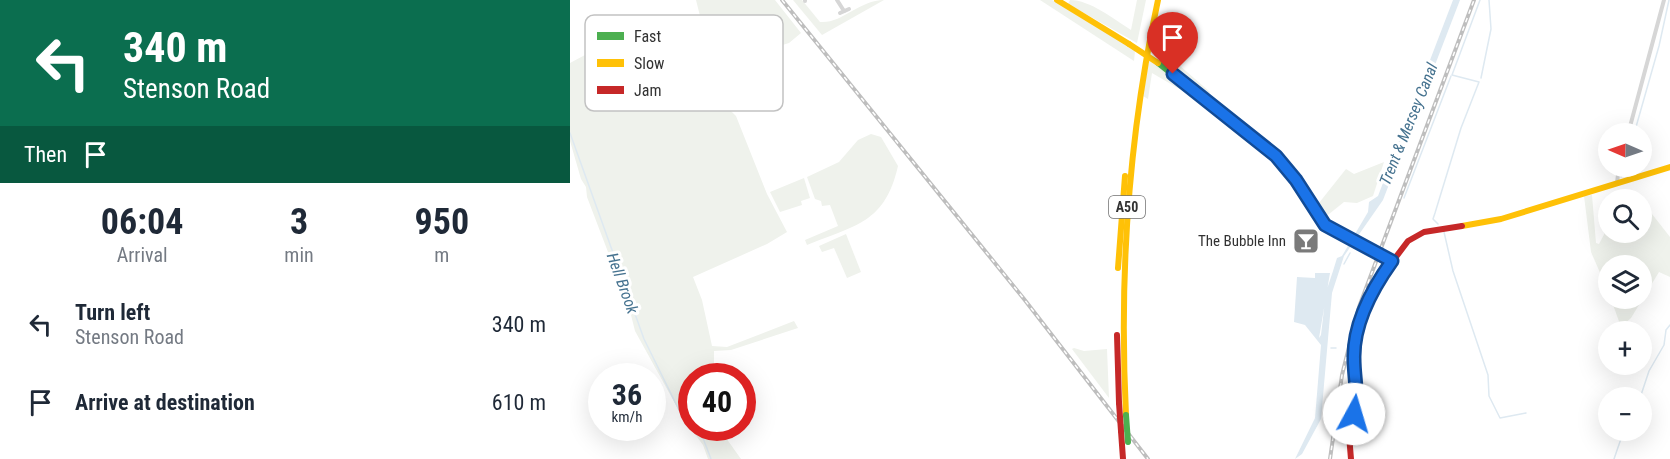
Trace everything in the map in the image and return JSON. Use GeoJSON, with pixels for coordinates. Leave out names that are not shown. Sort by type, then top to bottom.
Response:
{"type":"FeatureCollection","features":[{"type":"Feature","properties":{"kind":"main road"},"geometry":{"type":"LineString","coordinates":[[1057,0],[1158,63],[1264,145],[1296,180],[1323,222],[1392,261]]}},
{"type":"Feature","properties":{"kind":"main road","name":"A50"},"geometry":{"type":"LineString","coordinates":[[1124,459],[1119,403],[1118,254],[1123,191],[1140,59],[1152,0]]}},
{"type":"Feature","properties":{"kind":"main road","name":"A50"},"geometry":{"type":"LineString","coordinates":[[1129,459],[1123,328],[1128,195],[1144,73],[1158,0]]}},
{"type":"Feature","properties":{"kind":"main road"},"geometry":{"type":"LineString","coordinates":[[1351,459],[1349,435],[1357,398],[1355,349],[1366,303],[1392,261],[1408,241],[1424,232],[1501,219],[1670,167]]}},
{"type":"Feature","properties":{"kind":"street"},"geometry":{"type":"LineString","coordinates":[[837,0],[844,11]]}},
{"type":"Feature","properties":{"kind":"street"},"geometry":{"type":"LineString","coordinates":[[1631,123],[1665,0]]}},
{"type":"Feature","properties":{"kind":"street"},"geometry":{"type":"LineString","coordinates":[[1617,183],[1618,177]]}},
{"type":"Feature","properties":{"kind":"shaded area"},"geometry":{"type":"Polygon","coordinates":[[[696,0],[775,0],[801,33],[783,45],[783,15],[700,15],[696,0]]]}},
{"type":"Feature","properties":{"kind":"shaded area"},"geometry":{"type":"Polygon","coordinates":[[[793,0],[802,0],[820,22],[828,22],[867,4],[884,0],[822,35],[793,0]]]}},
{"type":"Feature","properties":{"kind":"shaded area"},"geometry":{"type":"Polygon","coordinates":[[[1040,0],[1052,0],[1128,46],[1135,51],[1134,61],[1040,0]]]}},
{"type":"Feature","properties":{"kind":"shaded area"},"geometry":{"type":"Polygon","coordinates":[[[1070,0],[1086,3],[1131,30],[1137,0],[1146,0],[1137,43],[1068,4],[1070,0]]]}},
{"type":"Feature","properties":{"kind":"shaded area"},"geometry":{"type":"Polygon","coordinates":[[[1157,24],[1156,45],[1210,92],[1208,96],[1151,53],[1157,24]]]}},
{"type":"Feature","properties":{"kind":"shaded area"},"geometry":{"type":"Polygon","coordinates":[[[585,55],[585,111],[731,111],[736,116],[767,194],[787,232],[767,244],[693,277],[702,300],[712,346],[727,347],[794,321],[798,328],[731,350],[714,351],[714,363],[678,363],[678,409],[666,387],[666,363],[653,363],[635,331],[629,307],[587,197],[586,187],[581,179],[570,141],[570,63],[585,55]]]}},
{"type":"Feature","properties":{"kind":"shaded area"},"geometry":{"type":"Polygon","coordinates":[[[1149,59],[1207,101],[1205,104],[1152,73],[1148,99],[1143,96],[1149,59]]]}},
{"type":"Feature","properties":{"kind":"shaded area"},"geometry":{"type":"Polygon","coordinates":[[[871,134],[881,137],[898,166],[885,200],[876,211],[854,226],[807,245],[805,240],[838,226],[830,205],[822,206],[821,201],[815,199],[807,177],[839,162],[858,140],[871,134]]]}},
{"type":"Feature","properties":{"kind":"shaded area"},"geometry":{"type":"Polygon","coordinates":[[[1384,162],[1373,196],[1357,203],[1344,202],[1324,218],[1315,208],[1346,169],[1354,174],[1384,162]]]}},
{"type":"Feature","properties":{"kind":"shaded area"},"geometry":{"type":"Polygon","coordinates":[[[804,178],[810,198],[801,201],[802,205],[780,212],[770,192],[804,178]]]}},
{"type":"Feature","properties":{"kind":"shaded area"},"geometry":{"type":"Polygon","coordinates":[[[1592,195],[1596,243],[1599,244],[1652,243],[1652,214],[1670,237],[1670,277],[1659,272],[1652,284],[1652,255],[1598,255],[1598,268],[1591,252],[1584,196],[1592,195]]]}},
{"type":"Feature","properties":{"kind":"shaded area"},"geometry":{"type":"Polygon","coordinates":[[[846,234],[861,272],[847,278],[834,248],[822,252],[819,246],[846,234]]]}},
{"type":"Feature","properties":{"kind":"shaded area"},"geometry":{"type":"Polygon","coordinates":[[[1615,309],[1636,309],[1628,321],[1619,321],[1615,309]]]}},
{"type":"Feature","properties":{"kind":"shaded area"},"geometry":{"type":"Polygon","coordinates":[[[1072,349],[1084,351],[1107,349],[1109,398],[1072,349]]]}},
{"type":"Feature","properties":{"kind":"shaded area"},"geometry":{"type":"Polygon","coordinates":[[[700,441],[728,441],[741,459],[708,459],[700,441]]]}},
{"type":"Feature","properties":{"kind":"water","name":"Trent & Mersey Canal"},"geometry":{"type":"Polygon","coordinates":[[[1453,0],[1460,0],[1383,200],[1344,256],[1332,293],[1321,419],[1302,454],[1295,459],[1315,418],[1321,345],[1305,325],[1294,322],[1297,277],[1315,278],[1315,273],[1330,273],[1328,287],[1337,258],[1342,256],[1368,212],[1369,202],[1378,196],[1453,0]],[[1324,307],[1319,338],[1321,335],[1324,307]]]}},
{"type":"Feature","properties":{"kind":"waterway"},"geometry":{"type":"LineString","coordinates":[[1438,224],[1433,219],[1461,128],[1479,82],[1452,75],[1480,0]]}},
{"type":"Feature","properties":{"kind":"waterway"},"geometry":{"type":"LineString","coordinates":[[1481,78],[1491,29],[1489,0]]}},
{"type":"Feature","properties":{"kind":"waterway"},"geometry":{"type":"LineString","coordinates":[[1637,123],[1659,46],[1669,0]]}},
{"type":"Feature","properties":{"kind":"waterway"},"geometry":{"type":"LineString","coordinates":[[1404,198],[1451,76]]}},
{"type":"Feature","properties":{"kind":"waterway","name":"Hell Brook"},"geometry":{"type":"LineString","coordinates":[[570,133],[644,339],[678,408]]}},
{"type":"Feature","properties":{"kind":"waterway"},"geometry":{"type":"LineString","coordinates":[[1444,232],[1453,271],[1488,375],[1489,396],[1500,418],[1526,413]]}},
{"type":"Feature","properties":{"kind":"waterway"},"geometry":{"type":"LineString","coordinates":[[1344,264],[1350,253]]}},
{"type":"Feature","properties":{"kind":"waterway"},"geometry":{"type":"LineString","coordinates":[[1644,387],[1649,371],[1664,345],[1666,330],[1670,325]]}},
{"type":"Feature","properties":{"kind":"waterway"},"geometry":{"type":"LineString","coordinates":[[1331,348],[1336,348]]}},
{"type":"Feature","properties":{"kind":"waterway","name":"Hell Brook"},"geometry":{"type":"LineString","coordinates":[[704,441],[711,459]]}},
{"type":"Feature","properties":{"kind":"waterway"},"geometry":{"type":"LineString","coordinates":[[1614,459],[1620,441]]}},
{"type":"Feature","properties":{"kind":"railway"},"geometry":{"type":"LineString","coordinates":[[782,0],[1024,299],[1148,459]]}},
{"type":"Feature","properties":{"kind":"railway"},"geometry":{"type":"LineString","coordinates":[[1330,459],[1342,375],[1359,307],[1474,0]]}},
{"type":"Feature","properties":{"kind":"traffic: fast"},"geometry":{"type":"LineString","coordinates":[[1158,63],[1276,156],[1296,179],[1325,225],[1372,250]]}},
{"type":"Feature","properties":{"kind":"traffic: fast"},"geometry":{"type":"LineString","coordinates":[[1126,415],[1128,442]]}},
{"type":"Feature","properties":{"kind":"traffic: slow"},"geometry":{"type":"LineString","coordinates":[[1057,0],[1129,44]]}},
{"type":"Feature","properties":{"kind":"traffic: slow"},"geometry":{"type":"LineString","coordinates":[[1126,415],[1124,310],[1128,206],[1139,103],[1158,0]]}},
{"type":"Feature","properties":{"kind":"traffic: slow"},"geometry":{"type":"LineString","coordinates":[[1129,44],[1158,63]]}},
{"type":"Feature","properties":{"kind":"traffic: slow"},"geometry":{"type":"LineString","coordinates":[[1462,226],[1501,219],[1670,167]]}},
{"type":"Feature","properties":{"kind":"traffic: slow"},"geometry":{"type":"LineString","coordinates":[[1118,268],[1125,176]]}},
{"type":"Feature","properties":{"kind":"traffic: jam"},"geometry":{"type":"LineString","coordinates":[[1351,459],[1349,435],[1357,398],[1354,356],[1363,313],[1377,282],[1408,241],[1424,232],[1462,226]]}},
{"type":"Feature","properties":{"kind":"traffic: jam"},"geometry":{"type":"LineString","coordinates":[[1372,250],[1383,255]]}},
{"type":"Feature","properties":{"kind":"traffic: jam"},"geometry":{"type":"LineString","coordinates":[[1117,335],[1119,403]]}},
{"type":"Feature","properties":{"kind":"traffic: jam"},"geometry":{"type":"LineString","coordinates":[[1119,403],[1121,431]]}},
{"type":"Feature","properties":{"kind":"traffic: jam"},"geometry":{"type":"LineString","coordinates":[[1121,431],[1123,459]]}},
{"type":"Feature","properties":{"kind":"place","name":"The Bubble Inn"},"geometry":{"type":"Point","coordinates":[1306,241]}},
{"type":"Feature","properties":{"kind":"route"},"geometry":{"type":"LineString","coordinates":[[1173,74],[1276,156],[1296,180],[1325,225],[1392,261],[1377,282],[1363,313],[1354,356],[1357,398],[1354,414]]}}]}
